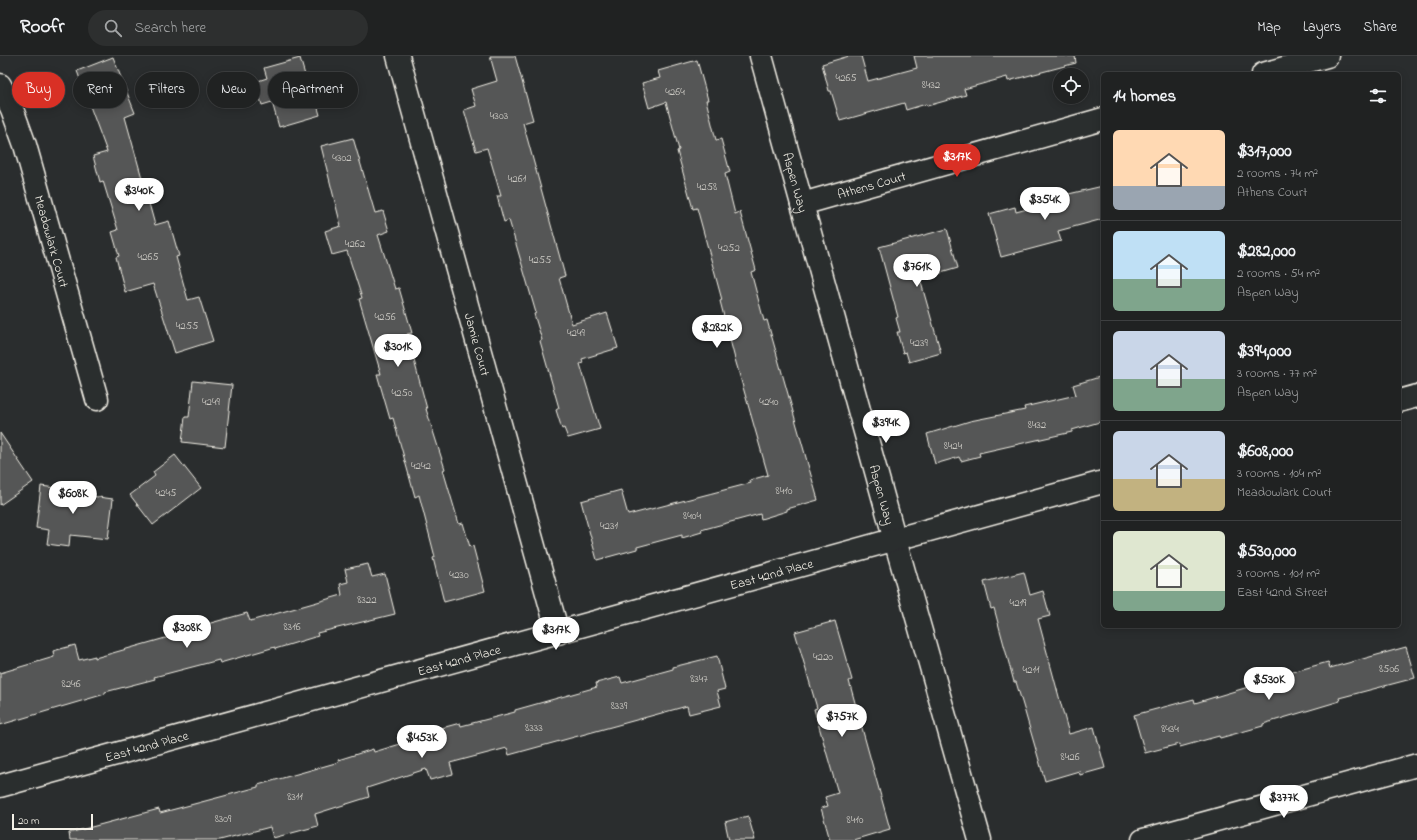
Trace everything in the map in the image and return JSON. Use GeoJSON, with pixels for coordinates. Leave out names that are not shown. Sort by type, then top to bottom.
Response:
{"type":"FeatureCollection","features":[{"type":"Feature","properties":{"kind":"street","name":"Jamie Court"},"geometry":{"type":"LineString","coordinates":[[398,56],[558,633]]}},
{"type":"Feature","properties":{"kind":"street","name":"Aspen Way"},"geometry":{"type":"LineString","coordinates":[[761,56],[980,840]]}},
{"type":"Feature","properties":{"kind":"street"},"geometry":{"type":"LineString","coordinates":[[1270,72],[1326,56]]}},
{"type":"Feature","properties":{"kind":"street","name":"Meadowlark Court"},"geometry":{"type":"LineString","coordinates":[[0,85],[12,109],[25,145],[97,399]]}},
{"type":"Feature","properties":{"kind":"street","name":"Athens Court"},"geometry":{"type":"LineString","coordinates":[[802,204],[1101,120]]}},
{"type":"Feature","properties":{"kind":"street"},"geometry":{"type":"LineString","coordinates":[[1401,400],[1417,396]]}},
{"type":"Feature","properties":{"kind":"street","name":"East 42nd Place"},"geometry":{"type":"LineString","coordinates":[[0,786],[1101,483]]}},
{"type":"Feature","properties":{"kind":"street"},"geometry":{"type":"LineString","coordinates":[[1143,840],[1417,765]]}},
{"type":"Feature","properties":{"kind":"building"},"geometry":{"type":"Polygon","coordinates":[[[490,56],[515,56],[533,120],[523,123],[565,276],[559,278],[572,324],[607,313],[618,348],[582,359],[583,363],[580,364],[600,429],[568,438],[564,428],[562,429],[556,410],[559,408],[540,341],[542,340],[534,314],[536,313],[509,220],[504,222],[497,196],[501,196],[487,148],[476,151],[464,110],[476,106],[471,89],[497,81],[490,56]]]}},
{"type":"Feature","properties":{"kind":"building"},"geometry":{"type":"Polygon","coordinates":[[[849,56],[861,56],[868,81],[917,68],[914,56],[1075,56],[1076,63],[1008,81],[1007,77],[964,89],[966,95],[927,106],[926,104],[906,110],[904,103],[840,121],[831,91],[829,91],[822,64],[849,56]]]}},
{"type":"Feature","properties":{"kind":"building"},"geometry":{"type":"Polygon","coordinates":[[[113,57],[119,72],[77,72],[113,57]]]}},
{"type":"Feature","properties":{"kind":"building"},"geometry":{"type":"Polygon","coordinates":[[[300,58],[304,72],[268,72],[268,103],[262,105],[260,98],[260,80],[267,78],[264,68],[300,58]]]}},
{"type":"Feature","properties":{"kind":"building"},"geometry":{"type":"Polygon","coordinates":[[[697,60],[708,100],[706,100],[716,140],[721,139],[730,172],[725,174],[735,214],[740,212],[756,270],[751,272],[764,321],[767,320],[818,500],[787,509],[787,511],[761,519],[760,514],[701,530],[702,532],[682,538],[682,535],[597,560],[581,501],[621,490],[628,515],[751,483],[750,480],[768,475],[735,359],[720,301],[722,300],[697,208],[693,209],[677,151],[679,150],[666,102],[649,108],[642,83],[660,78],[658,71],[697,60]]]}},
{"type":"Feature","properties":{"kind":"building"},"geometry":{"type":"Polygon","coordinates":[[[127,93],[135,113],[125,117],[155,225],[169,221],[179,256],[176,257],[188,300],[199,297],[213,341],[175,353],[153,284],[125,292],[116,257],[119,256],[112,232],[118,230],[103,181],[100,182],[93,156],[107,152],[91,108],[127,108],[127,93]]]}},
{"type":"Feature","properties":{"kind":"building"},"geometry":{"type":"Polygon","coordinates":[[[274,108],[318,108],[320,115],[279,127],[274,108]]]}},
{"type":"Feature","properties":{"kind":"building"},"geometry":{"type":"Polygon","coordinates":[[[353,138],[375,213],[383,211],[389,231],[378,235],[395,289],[399,288],[412,333],[407,334],[426,409],[445,469],[443,470],[459,524],[463,523],[470,547],[473,546],[485,591],[444,602],[433,558],[435,557],[419,495],[415,497],[393,418],[390,419],[377,374],[381,374],[359,299],[362,298],[347,251],[332,255],[325,231],[341,226],[321,146],[353,138]]]}},
{"type":"Feature","properties":{"kind":"building"},"geometry":{"type":"Polygon","coordinates":[[[1101,186],[1101,220],[1058,231],[1061,241],[1001,257],[989,214],[1015,207],[1016,212],[1061,200],[1060,196],[1101,186]]]}},
{"type":"Feature","properties":{"kind":"building"},"geometry":{"type":"Polygon","coordinates":[[[947,229],[958,268],[920,279],[941,353],[909,362],[906,352],[903,353],[897,332],[900,332],[896,318],[898,317],[879,247],[947,229]]]}},
{"type":"Feature","properties":{"kind":"building"},"geometry":{"type":"Polygon","coordinates":[[[1101,377],[1101,422],[1072,430],[1072,432],[979,453],[980,456],[961,461],[959,457],[935,464],[927,434],[970,421],[1025,410],[1024,407],[1076,395],[1073,385],[1101,377]]]}},
{"type":"Feature","properties":{"kind":"building"},"geometry":{"type":"Polygon","coordinates":[[[193,381],[232,385],[225,447],[182,442],[185,417],[189,417],[193,381]]]}},
{"type":"Feature","properties":{"kind":"building"},"geometry":{"type":"Polygon","coordinates":[[[0,433],[33,482],[0,505],[0,433]]]}},
{"type":"Feature","properties":{"kind":"building"},"geometry":{"type":"Polygon","coordinates":[[[175,455],[201,488],[153,525],[130,495],[155,476],[153,472],[175,455]]]}},
{"type":"Feature","properties":{"kind":"building"},"geometry":{"type":"Polygon","coordinates":[[[41,486],[77,491],[76,494],[113,499],[108,539],[70,535],[69,547],[47,544],[49,530],[36,528],[41,486]]]}},
{"type":"Feature","properties":{"kind":"building"},"geometry":{"type":"Polygon","coordinates":[[[368,564],[372,577],[385,574],[395,614],[317,633],[318,636],[275,649],[275,647],[220,663],[219,660],[154,677],[155,679],[105,692],[105,694],[0,725],[0,673],[54,657],[53,651],[75,645],[79,660],[95,656],[95,658],[247,613],[250,621],[342,595],[340,584],[348,582],[345,569],[368,564]]]}},
{"type":"Feature","properties":{"kind":"building"},"geometry":{"type":"Polygon","coordinates":[[[1024,572],[1030,595],[1043,591],[1050,616],[1038,619],[1069,734],[1094,727],[1105,768],[1080,775],[1079,771],[1045,781],[1016,682],[1014,682],[994,608],[991,609],[984,582],[1024,572]]]}},
{"type":"Feature","properties":{"kind":"building"},"geometry":{"type":"Polygon","coordinates":[[[835,621],[852,680],[849,681],[890,829],[853,840],[830,840],[821,808],[828,806],[825,797],[838,793],[814,709],[817,708],[795,632],[835,621]]]}},
{"type":"Feature","properties":{"kind":"building"},"geometry":{"type":"Polygon","coordinates":[[[1406,647],[1415,678],[1339,698],[1340,701],[1263,724],[1263,726],[1220,738],[1219,736],[1180,747],[1179,744],[1145,753],[1134,715],[1194,699],[1195,703],[1328,662],[1330,668],[1406,647]]]}},
{"type":"Feature","properties":{"kind":"building"},"geometry":{"type":"Polygon","coordinates":[[[717,656],[725,689],[717,691],[721,706],[689,714],[687,706],[509,755],[507,748],[450,763],[453,774],[430,780],[426,769],[367,788],[369,797],[315,814],[318,826],[273,838],[270,827],[220,840],[70,840],[69,833],[159,809],[160,813],[258,787],[258,785],[339,762],[338,760],[373,749],[374,752],[417,739],[416,735],[460,723],[461,726],[515,712],[515,710],[597,687],[596,683],[620,677],[622,683],[673,669],[673,667],[717,656]]]}},
{"type":"Feature","properties":{"kind":"building"},"geometry":{"type":"Polygon","coordinates":[[[748,816],[755,840],[729,840],[725,822],[748,816]]]}}]}
